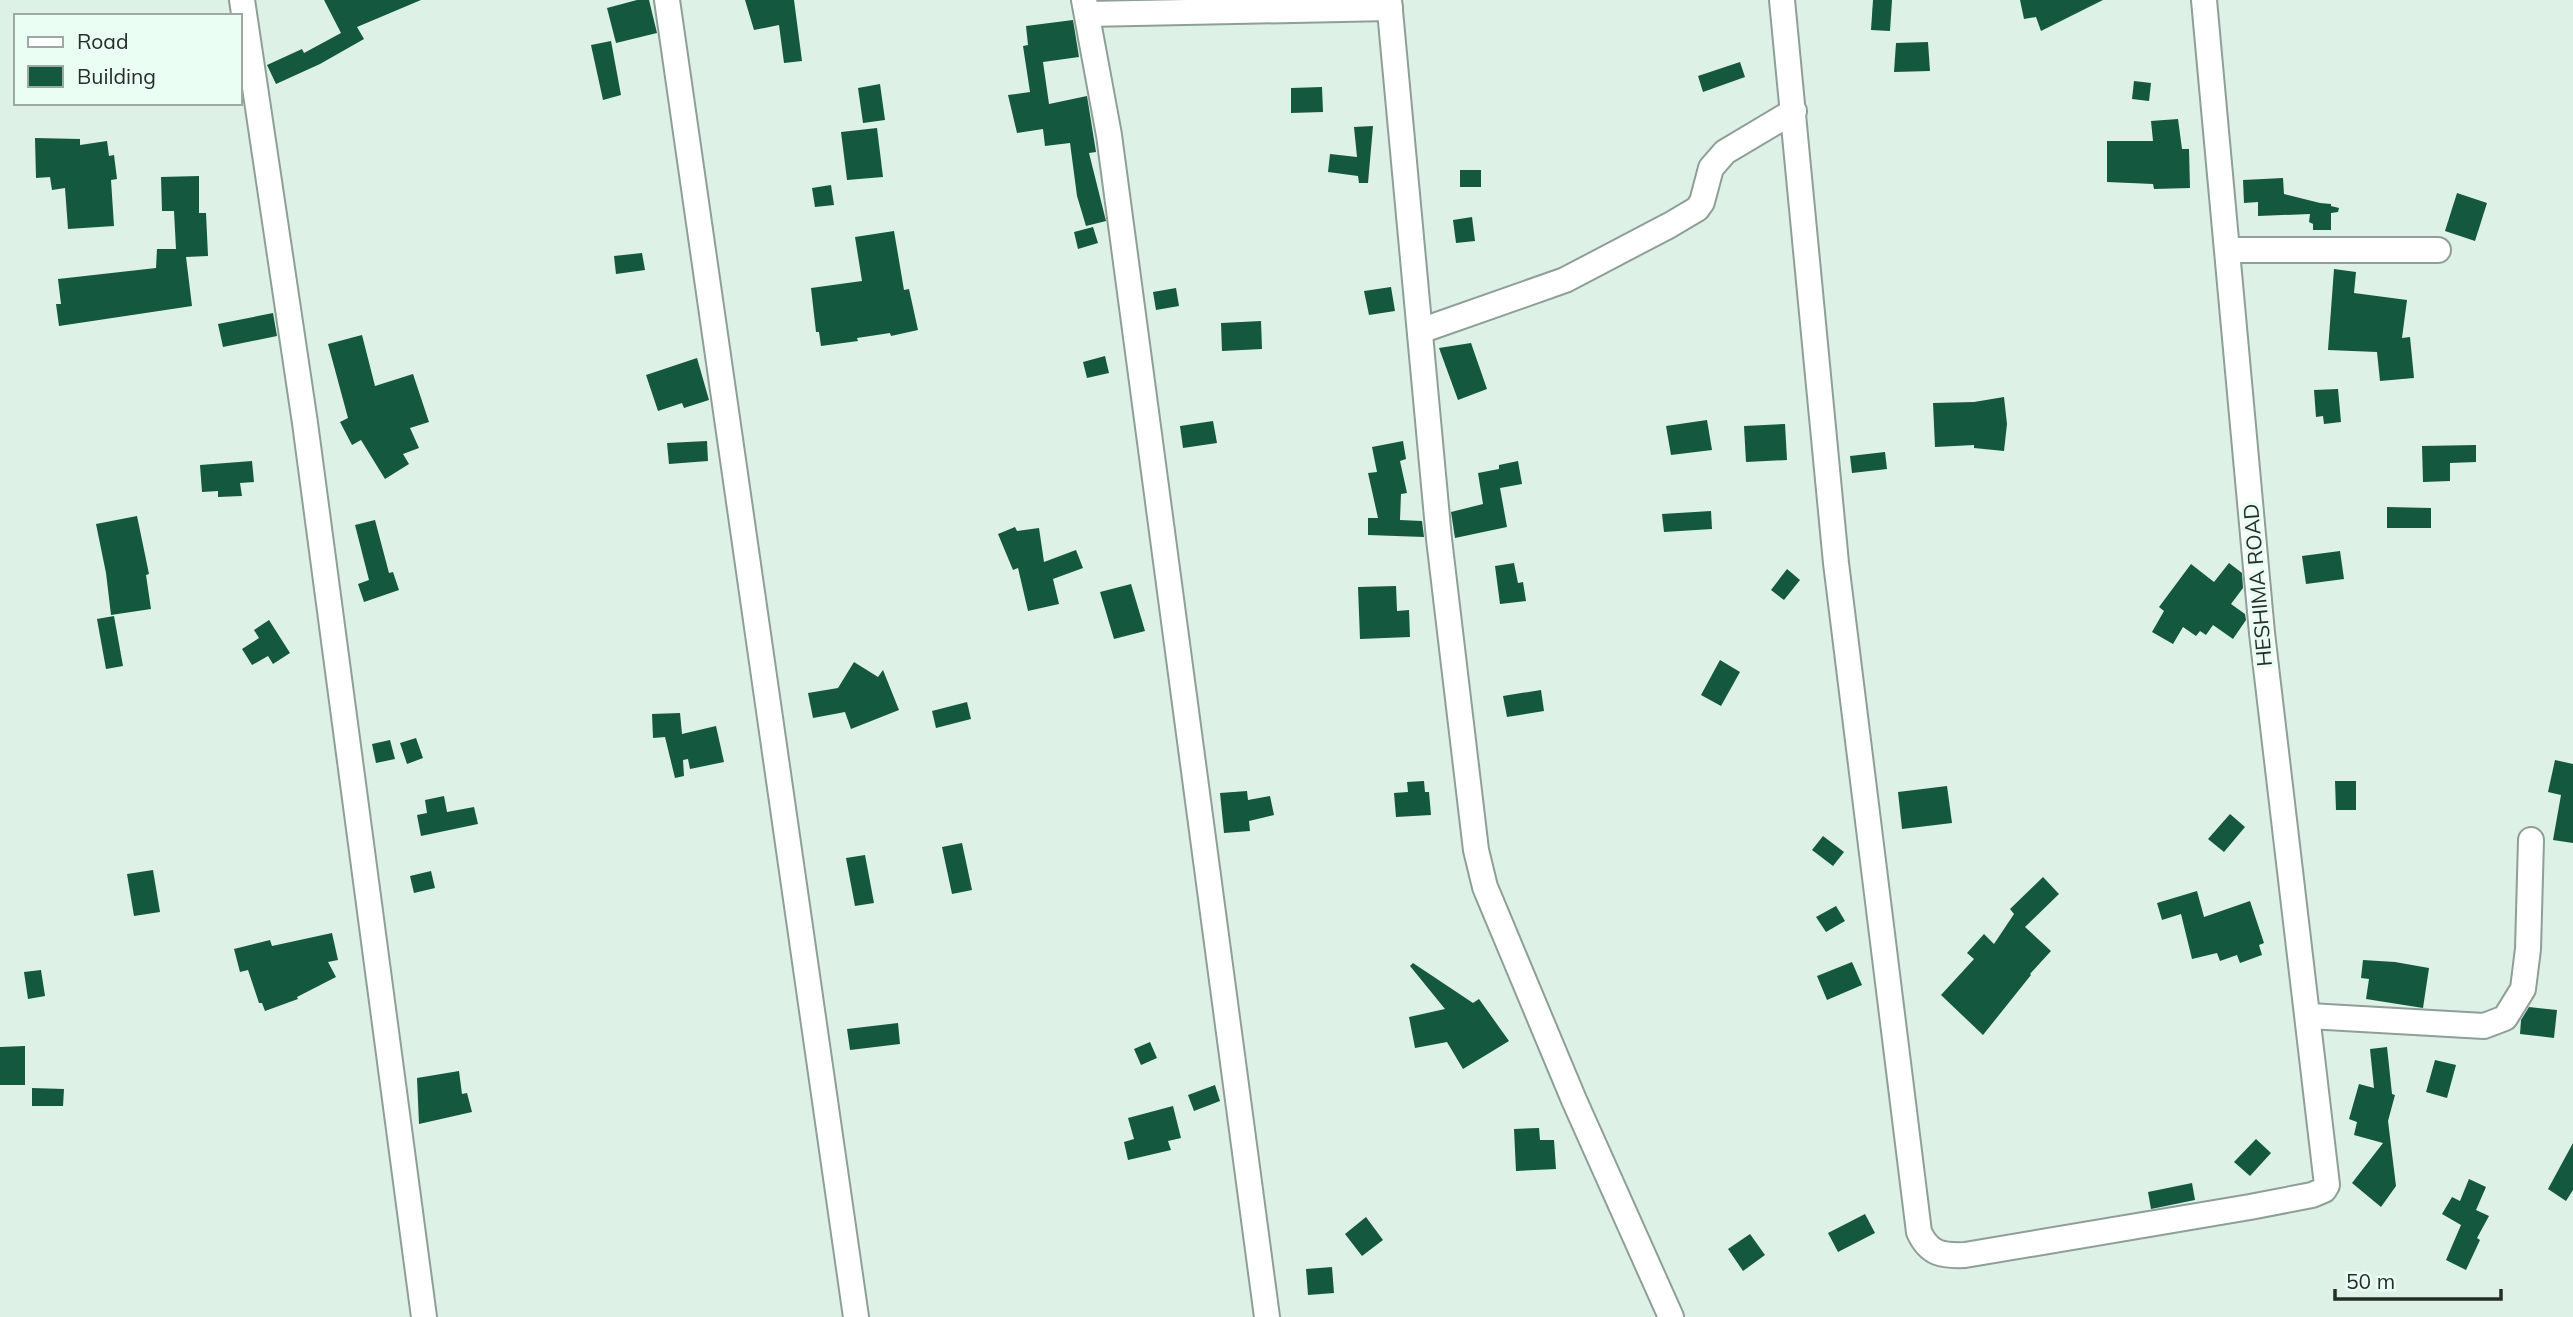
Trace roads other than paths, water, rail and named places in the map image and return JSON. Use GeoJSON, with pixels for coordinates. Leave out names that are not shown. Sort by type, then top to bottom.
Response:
{"type":"FeatureCollection","features":[{"type":"Feature","properties":{"kind":"street"},"geometry":{"type":"LineString","coordinates":[[242,0],[306,437],[424,1317]]}},
{"type":"Feature","properties":{"kind":"street"},"geometry":{"type":"LineString","coordinates":[[667,0],[856,1317]]}},
{"type":"Feature","properties":{"kind":"street"},"geometry":{"type":"LineString","coordinates":[[1420,331],[1565,280],[1697,209],[1702,202],[1712,168],[1725,152],[1794,111],[1782,0]]}},
{"type":"Feature","properties":{"kind":"street","name":"HESHIMA ROAD"},"geometry":{"type":"LineString","coordinates":[[1794,111],[1836,564],[1919,1232],[1923,1241],[1937,1254],[1965,1255],[2250,1207],[2324,1190],[2327,1185],[2314,1086],[2309,1016],[2262,634],[2204,0]]}},
{"type":"Feature","properties":{"kind":"street"},"geometry":{"type":"LineString","coordinates":[[1267,1317],[1109,135],[1085,7],[1389,4],[1439,539],[1479,862],[1485,887],[1574,1100],[1671,1317]]}},
{"type":"Feature","properties":{"kind":"street"},"geometry":{"type":"LineString","coordinates":[[2228,250],[2438,250]]}},
{"type":"Feature","properties":{"kind":"street"},"geometry":{"type":"LineString","coordinates":[[2309,1016],[2484,1026],[2505,1018],[2523,989],[2528,949],[2531,840]]}}]}
